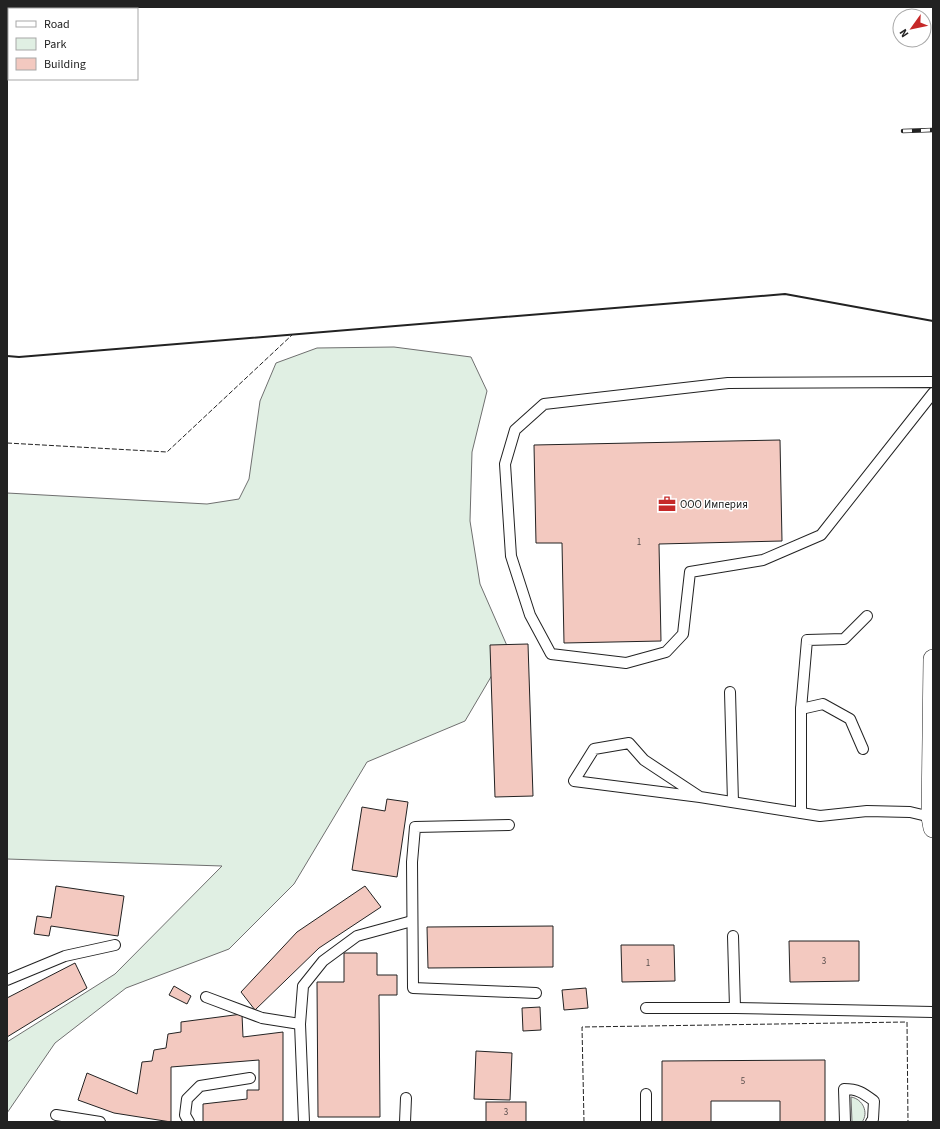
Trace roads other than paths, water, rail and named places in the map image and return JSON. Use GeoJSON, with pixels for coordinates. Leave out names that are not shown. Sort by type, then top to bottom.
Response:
{"type":"FeatureCollection","features":[{"type":"Feature","properties":{"kind":"street"},"geometry":{"type":"LineString","coordinates":[[932,822],[933,659]]}},
{"type":"Feature","properties":{"kind":"lane"},"geometry":{"type":"LineString","coordinates":[[933,382],[728,383],[544,404],[515,430],[505,464],[511,556],[530,615],[551,654],[626,663],[666,652],[683,634],[690,572],[763,560],[821,535],[933,393]]}},
{"type":"Feature","properties":{"kind":"lane"},"geometry":{"type":"LineString","coordinates":[[801,813],[801,709],[807,640],[844,639],[866,616]]}},
{"type":"Feature","properties":{"kind":"lane"},"geometry":{"type":"LineString","coordinates":[[730,692],[733,802]]}},
{"type":"Feature","properties":{"kind":"lane"},"geometry":{"type":"LineString","coordinates":[[801,709],[823,704],[850,720],[863,749]]}},
{"type":"Feature","properties":{"kind":"lane"},"geometry":{"type":"LineString","coordinates":[[700,797],[644,760],[629,742],[594,749],[574,781],[700,797],[820,816],[867,811],[910,812],[932,822]]}},
{"type":"Feature","properties":{"kind":"lane"},"geometry":{"type":"LineString","coordinates":[[509,825],[416,827],[412,862],[413,988],[536,993]]}},
{"type":"Feature","properties":{"kind":"lane"},"geometry":{"type":"LineString","coordinates":[[304,1122],[300,1024],[303,986],[323,960],[357,936],[412,921]]}},
{"type":"Feature","properties":{"kind":"lane"},"geometry":{"type":"LineString","coordinates":[[732,936],[735,1008]]}},
{"type":"Feature","properties":{"kind":"lane"},"geometry":{"type":"LineString","coordinates":[[7,980],[65,956],[115,944]]}},
{"type":"Feature","properties":{"kind":"lane"},"geometry":{"type":"LineString","coordinates":[[206,997],[262,1018],[300,1024]]}},
{"type":"Feature","properties":{"kind":"lane"},"geometry":{"type":"LineString","coordinates":[[646,1008],[735,1008],[933,1012]]}},
{"type":"Feature","properties":{"kind":"lane"},"geometry":{"type":"LineString","coordinates":[[189,1122],[185,1115],[187,1099],[200,1086],[250,1078]]}},
{"type":"Feature","properties":{"kind":"lane"},"geometry":{"type":"LineString","coordinates":[[845,1122],[844,1089],[862,1092],[874,1101],[873,1119],[871,1122]]}},
{"type":"Feature","properties":{"kind":"lane"},"geometry":{"type":"LineString","coordinates":[[646,1094],[646,1122]]}},
{"type":"Feature","properties":{"kind":"lane"},"geometry":{"type":"LineString","coordinates":[[405,1122],[406,1098]]}},
{"type":"Feature","properties":{"kind":"lane"},"geometry":{"type":"LineString","coordinates":[[56,1116],[100,1122]]}},
{"type":"Feature","properties":{"kind":"railway"},"geometry":{"type":"LineString","coordinates":[[903,131],[933,130]]}},
{"type":"Feature","properties":{"kind":"place","name":"ООО Империя"},"geometry":{"type":"Point","coordinates":[667,504]}}]}
